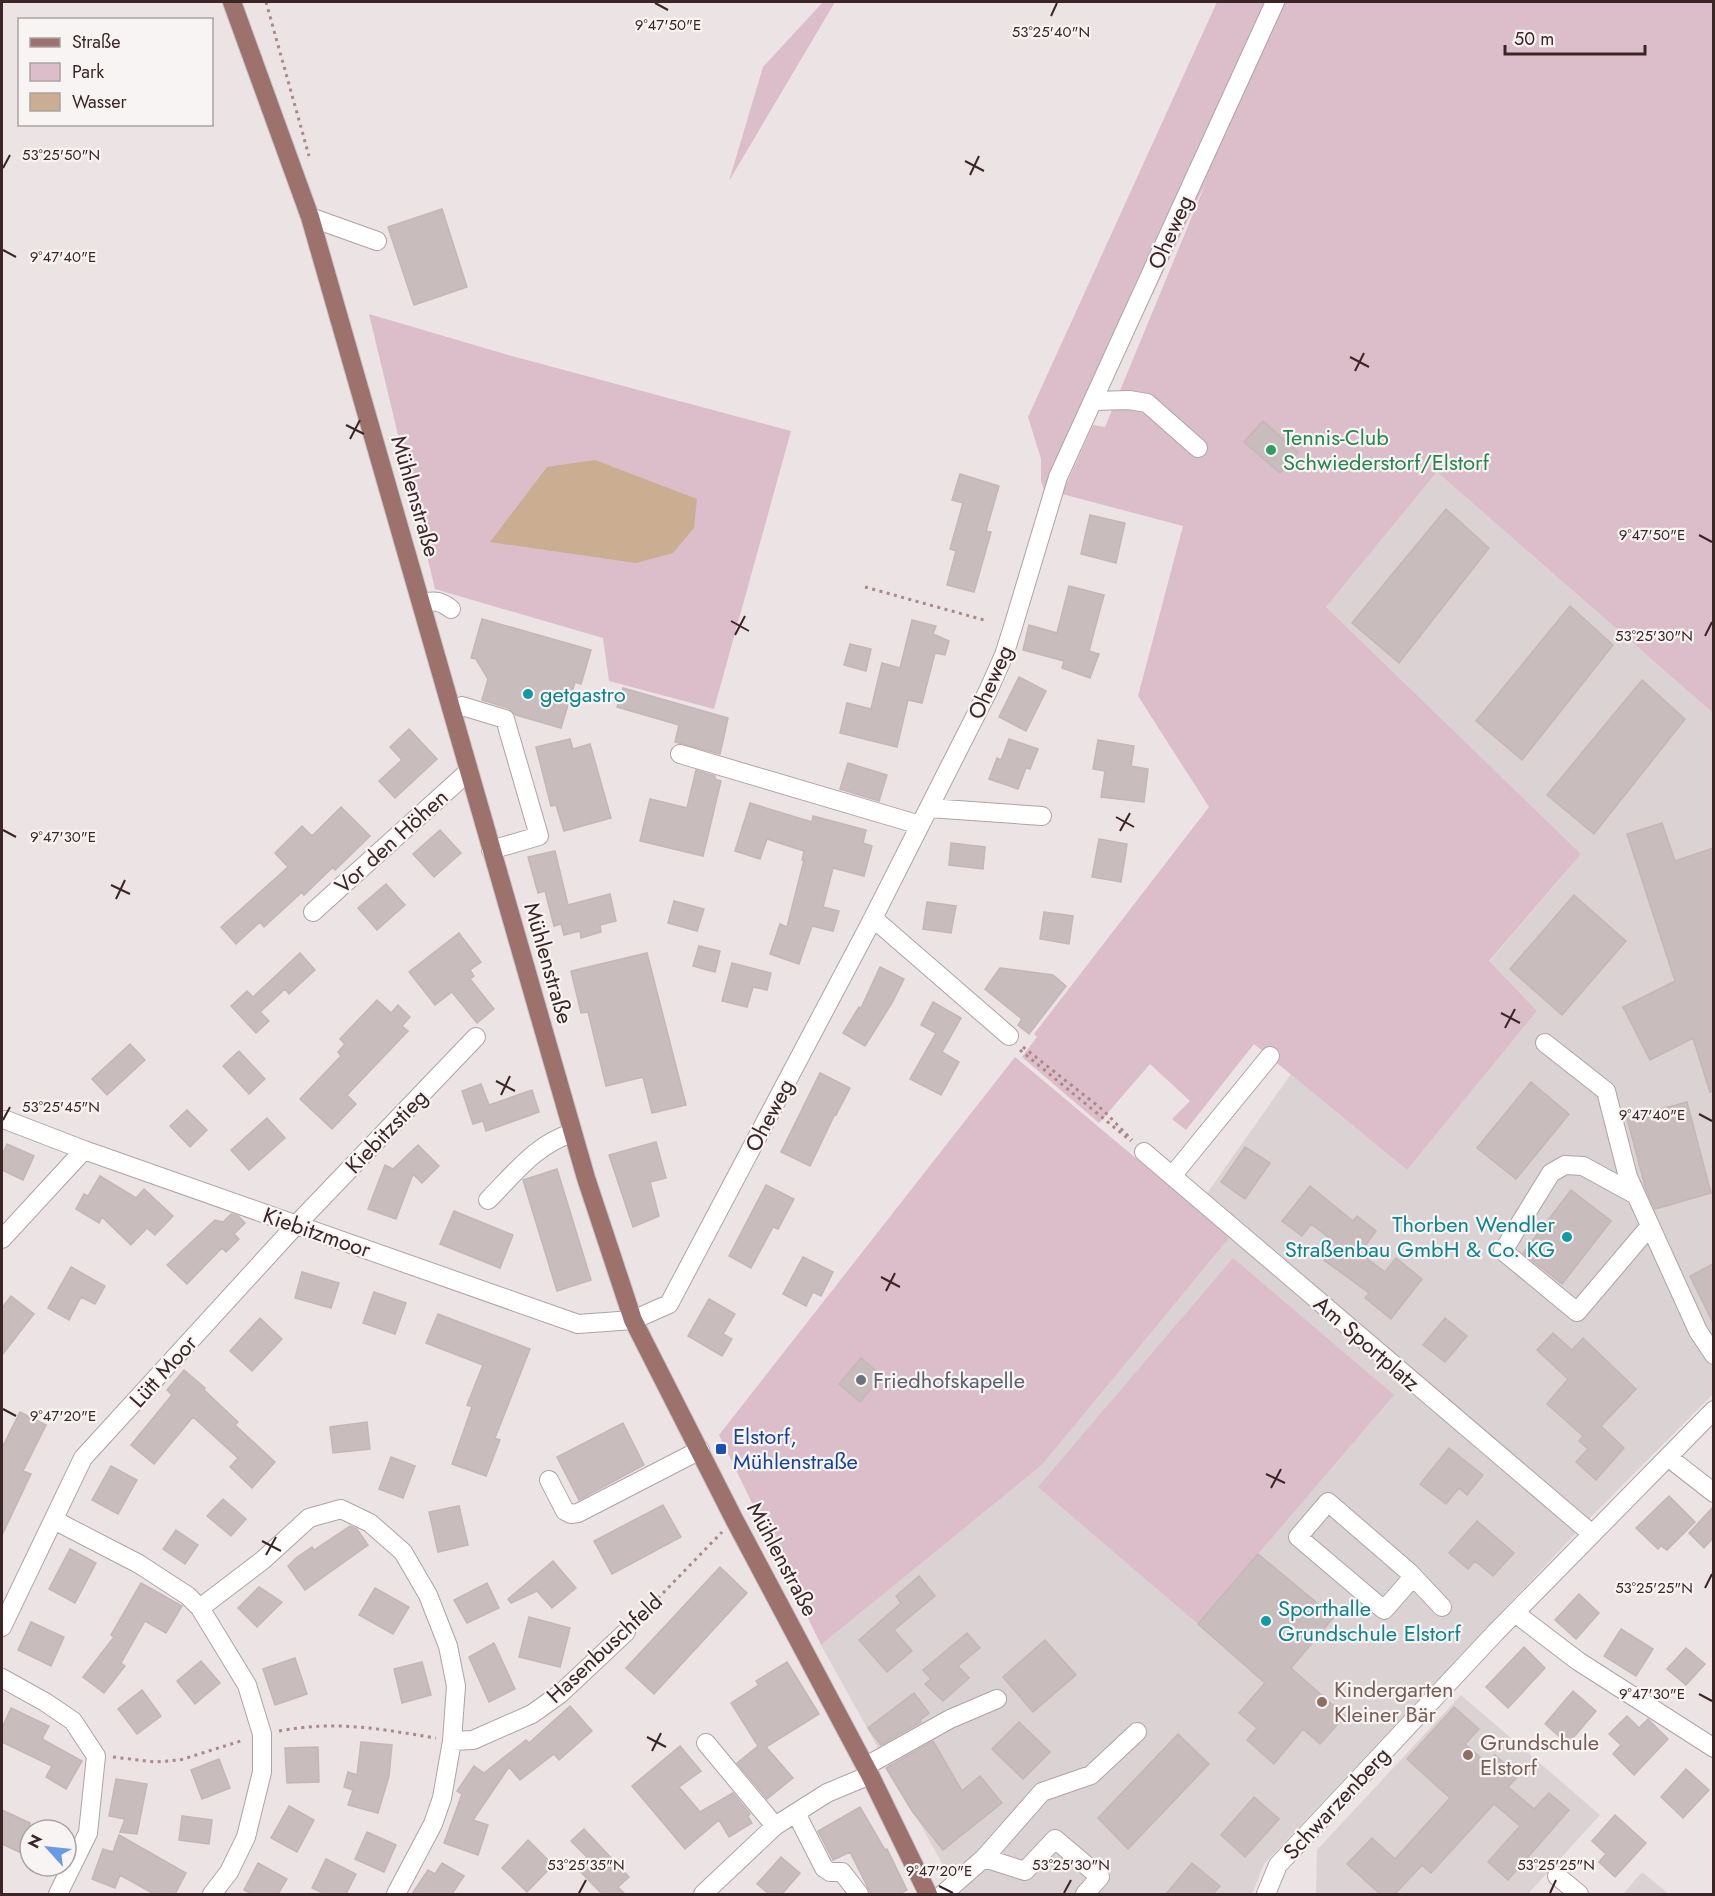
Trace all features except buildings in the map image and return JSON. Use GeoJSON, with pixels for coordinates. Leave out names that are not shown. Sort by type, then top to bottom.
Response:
{"type":"FeatureCollection","features":[{"type":"Feature","properties":{"kind":"main road","name":"Mühlenstraße"},"geometry":{"type":"LineString","coordinates":[[232,2],[310,217],[573,1133],[633,1320],[734,1519],[868,1771],[928,1894]]}},
{"type":"Feature","properties":{"kind":"street","name":"Oheweg"},"geometry":{"type":"LineString","coordinates":[[633,1320],[669,1304],[873,918],[1004,655],[1051,495],[1275,2]]}},
{"type":"Feature","properties":{"kind":"street"},"geometry":{"type":"LineString","coordinates":[[310,217],[376,241]]}},
{"type":"Feature","properties":{"kind":"street"},"geometry":{"type":"LineString","coordinates":[[1094,401],[1129,400],[1147,403],[1198,448]]}},
{"type":"Feature","properties":{"kind":"street"},"geometry":{"type":"LineString","coordinates":[[422,603],[433,601],[444,603],[451,609]]}},
{"type":"Feature","properties":{"kind":"street"},"geometry":{"type":"LineString","coordinates":[[452,710],[462,706],[504,719],[539,836],[492,849]]}},
{"type":"Feature","properties":{"kind":"street"},"geometry":{"type":"LineString","coordinates":[[680,754],[920,825]]}},
{"type":"Feature","properties":{"kind":"street","name":"Vor den Höhen"},"geometry":{"type":"LineString","coordinates":[[313,912],[469,771]]}},
{"type":"Feature","properties":{"kind":"street"},"geometry":{"type":"LineString","coordinates":[[929,808],[1042,816]]}},
{"type":"Feature","properties":{"kind":"street"},"geometry":{"type":"LineString","coordinates":[[873,918],[1009,1036]]}},
{"type":"Feature","properties":{"kind":"street","name":"Kiebitzstieg"},"geometry":{"type":"LineString","coordinates":[[296,1225],[476,1038]]}},
{"type":"Feature","properties":{"kind":"street"},"geometry":{"type":"LineString","coordinates":[[1545,1043],[1606,1091],[1629,1178],[1698,1331],[1713,1355]]}},
{"type":"Feature","properties":{"kind":"street"},"geometry":{"type":"LineString","coordinates":[[1172,1176],[1270,1056]]}},
{"type":"Feature","properties":{"kind":"street","name":"Kiebitzmoor"},"geometry":{"type":"LineString","coordinates":[[6,1120],[84,1150],[579,1324],[633,1320]]}},
{"type":"Feature","properties":{"kind":"street"},"geometry":{"type":"LineString","coordinates":[[488,1200],[544,1144],[573,1133]]}},
{"type":"Feature","properties":{"kind":"street"},"geometry":{"type":"LineString","coordinates":[[2,1239],[84,1150]]}},
{"type":"Feature","properties":{"kind":"street","name":"Am Sportplatz"},"geometry":{"type":"LineString","coordinates":[[1144,1152],[1592,1534]]}},
{"type":"Feature","properties":{"kind":"street"},"geometry":{"type":"LineString","coordinates":[[1636,1195],[1583,1166],[1565,1165],[1551,1173],[1503,1251],[1577,1312],[1650,1226]]}},
{"type":"Feature","properties":{"kind":"street","name":"Lütt Moor"},"geometry":{"type":"LineString","coordinates":[[2,1626],[83,1458],[296,1225]]}},
{"type":"Feature","properties":{"kind":"street","name":"Schwarzenberg"},"geometry":{"type":"LineString","coordinates":[[1266,1894],[1278,1865],[1515,1613],[1713,1410]]}},
{"type":"Feature","properties":{"kind":"street"},"geometry":{"type":"LineString","coordinates":[[549,1480],[565,1511],[571,1514],[578,1513],[700,1450]]}},
{"type":"Feature","properties":{"kind":"street"},"geometry":{"type":"LineString","coordinates":[[1668,1457],[1713,1493]]}},
{"type":"Feature","properties":{"kind":"street"},"geometry":{"type":"LineString","coordinates":[[1413,1577],[1384,1610],[1298,1538],[1328,1502],[1413,1577],[1442,1607]]}},
{"type":"Feature","properties":{"kind":"street"},"geometry":{"type":"LineString","coordinates":[[200,1608],[263,1560],[309,1518],[341,1509],[370,1522],[403,1552],[428,1595],[448,1646],[456,1686],[452,1741],[442,1798],[433,1824],[396,1894]]}},
{"type":"Feature","properties":{"kind":"street"},"geometry":{"type":"LineString","coordinates":[[54,1520],[140,1564],[188,1596],[200,1608],[247,1685],[262,1734],[262,1772],[246,1837],[229,1872],[212,1894]]}},
{"type":"Feature","properties":{"kind":"street"},"geometry":{"type":"LineString","coordinates":[[1515,1613],[1578,1661],[1713,1748]]}},
{"type":"Feature","properties":{"kind":"street","name":"Hasenbuschfeld"},"geometry":{"type":"LineString","coordinates":[[452,1741],[472,1740],[532,1714],[560,1694],[626,1632]]}},
{"type":"Feature","properties":{"kind":"street"},"geometry":{"type":"LineString","coordinates":[[2,1678],[73,1721],[96,1756],[88,1833],[58,1894]]}},
{"type":"Feature","properties":{"kind":"street"},"geometry":{"type":"LineString","coordinates":[[704,1894],[775,1826],[950,1719],[997,1699]]}},
{"type":"Feature","properties":{"kind":"street"},"geometry":{"type":"LineString","coordinates":[[943,1894],[984,1858],[1042,1792],[1091,1775],[1137,1732]]}},
{"type":"Feature","properties":{"kind":"street"},"geometry":{"type":"LineString","coordinates":[[706,1743],[775,1826]]}},
{"type":"Feature","properties":{"kind":"street"},"geometry":{"type":"LineString","coordinates":[[796,1813],[824,1868],[830,1872],[842,1872],[859,1894]]}},
{"type":"Feature","properties":{"kind":"street"},"geometry":{"type":"LineString","coordinates":[[984,1858],[1025,1871],[1055,1839],[1100,1877],[1085,1894]]}},
{"type":"Feature","properties":{"kind":"street"},"geometry":{"type":"LineString","coordinates":[[1557,1876],[1579,1894]]}},
{"type":"Feature","properties":{"kind":"path"},"geometry":{"type":"LineString","coordinates":[[866,587],[984,620]]}},
{"type":"Feature","properties":{"kind":"path"},"geometry":{"type":"LineString","coordinates":[[1009,1036],[1103,1110],[1144,1152]]}},
{"type":"Feature","properties":{"kind":"path","name":"Hasenbuschfeld"},"geometry":{"type":"LineString","coordinates":[[626,1632],[734,1519]]}},
{"type":"Feature","properties":{"kind":"shaded area"},"geometry":{"type":"Polygon","coordinates":[[[1437,472],[1713,713],[1713,1394],[1592,1516],[1264,1864],[1252,1894],[959,1894],[821,1645],[1042,1465],[1230,1237],[1196,1209],[1291,1074],[1407,1170],[1537,1011],[1489,962],[1581,854],[1326,607],[1437,472]]]}},
{"type":"Feature","properties":{"kind":"shaded area","name":"Grundschule Elstorf"},"geometry":{"type":"Polygon","coordinates":[[[1461,1695],[1600,1815],[1528,1894],[1316,1894],[1317,1850],[1461,1695]]]}},
{"type":"Feature","properties":{"kind":"shaded area"},"geometry":{"type":"Polygon","coordinates":[[[1642,1872],[1669,1894],[1623,1894],[1642,1872]]]}},
{"type":"Feature","properties":{"kind":"green space"},"geometry":{"type":"Polygon","coordinates":[[[823,2],[835,2],[729,181],[763,67],[823,2]]]}},
{"type":"Feature","properties":{"kind":"green space"},"geometry":{"type":"Polygon","coordinates":[[[1217,2],[1713,2],[1713,713],[1437,472],[1326,607],[1581,854],[1489,961],[1537,1011],[1407,1170],[1254,1044],[1186,1130],[1172,1119],[1190,1101],[1150,1064],[1099,1123],[1022,1057],[1037,1037],[1034,1034],[1209,807],[1138,696],[1183,526],[1062,494],[1093,425],[1105,427],[1207,180],[1044,522],[1008,628],[1044,490],[1041,481],[1041,459],[1028,417],[1217,2]]]}},
{"type":"Feature","properties":{"kind":"green space"},"geometry":{"type":"Polygon","coordinates":[[[369,314],[512,356],[791,431],[714,709],[609,681],[603,638],[435,589],[369,314]]]}},
{"type":"Feature","properties":{"kind":"green space"},"geometry":{"type":"Polygon","coordinates":[[[1015,1057],[1230,1237],[1042,1465],[821,1645],[719,1435],[1015,1057]]]}},
{"type":"Feature","properties":{"kind":"green space"},"geometry":{"type":"Polygon","coordinates":[[[1233,1258],[1394,1395],[1198,1624],[1038,1487],[1233,1258]]]}},
{"type":"Feature","properties":{"kind":"water"},"geometry":{"type":"Polygon","coordinates":[[[595,460],[697,499],[694,528],[673,553],[636,563],[490,542],[547,467],[595,460]]]}},
{"type":"Feature","properties":{"kind":"place","name":"Tennis-Club Schwiederstorf/Elstorf"},"geometry":{"type":"Point","coordinates":[1271,450]}},
{"type":"Feature","properties":{"kind":"place","name":"getgastro"},"geometry":{"type":"Point","coordinates":[528,694]}},
{"type":"Feature","properties":{"kind":"place","name":"Thorben Wendler Straßenbau GmbH & Co. KG"},"geometry":{"type":"Point","coordinates":[1567,1237]}},
{"type":"Feature","properties":{"kind":"place","name":"Friedhofskapelle"},"geometry":{"type":"Point","coordinates":[861,1380]}},
{"type":"Feature","properties":{"kind":"place","name":"Elstorf, Mühlenstraße"},"geometry":{"type":"Point","coordinates":[721,1449]}},
{"type":"Feature","properties":{"kind":"place","name":"Sporthalle Grundschule Elstorf"},"geometry":{"type":"Point","coordinates":[1266,1621]}},
{"type":"Feature","properties":{"kind":"place","name":"Kindergarten Kleiner Bär"},"geometry":{"type":"Point","coordinates":[1322,1702]}},
{"type":"Feature","properties":{"kind":"place","name":"Grundschule Elstorf"},"geometry":{"type":"Point","coordinates":[1468,1755]}}]}
